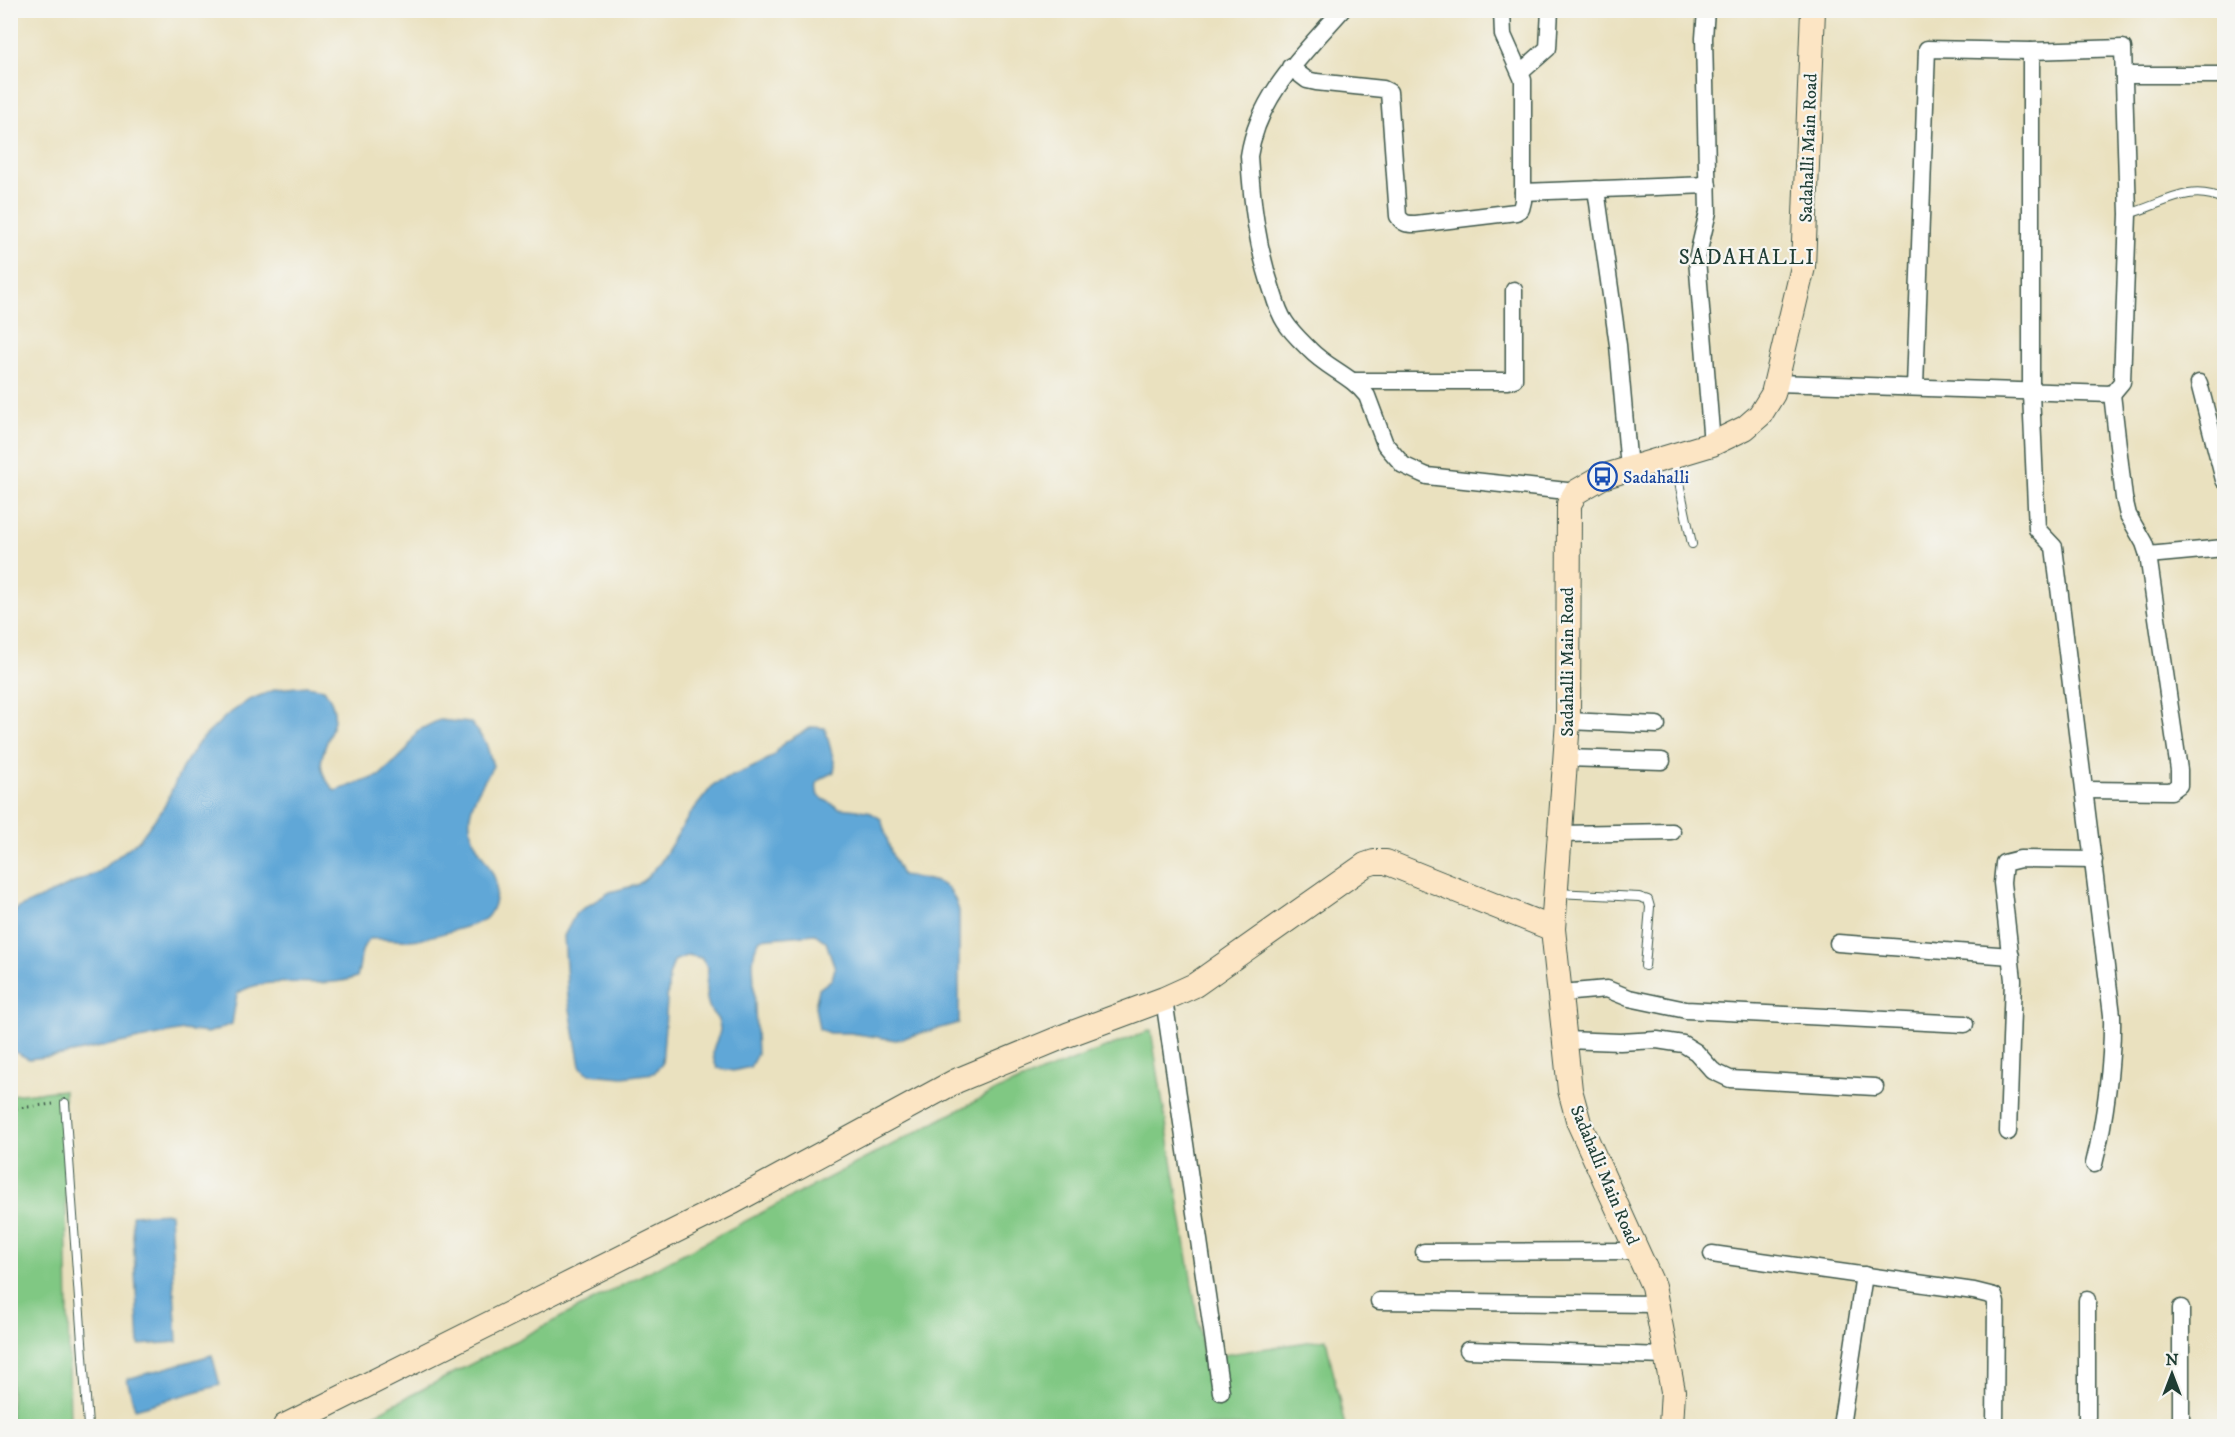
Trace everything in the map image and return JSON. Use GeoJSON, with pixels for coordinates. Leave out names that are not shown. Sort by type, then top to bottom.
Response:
{"type":"FeatureCollection","features":[{"type":"Feature","properties":{"kind":"street"},"geometry":{"type":"LineString","coordinates":[[1342,10],[1290,67],[1272,93],[1257,123],[1249,156],[1252,207],[1263,263],[1281,315],[1291,331],[1319,360],[1353,381],[1367,396],[1385,444],[1403,465],[1427,476],[1576,492]]}},
{"type":"Feature","properties":{"kind":"street"},"geometry":{"type":"LineString","coordinates":[[1290,67],[1306,80],[1383,88],[1389,92],[1398,216],[1401,221],[1416,224],[1516,212],[1522,206],[1523,192],[1523,80],[1503,35],[1502,10]]}},
{"type":"Feature","properties":{"kind":"street"},"geometry":{"type":"LineString","coordinates":[[1521,72],[1548,48],[1550,10]]}},
{"type":"Feature","properties":{"kind":"street"},"geometry":{"type":"LineString","coordinates":[[1706,10],[1704,38],[1708,212],[1697,259],[1712,444]]}},
{"type":"Feature","properties":{"kind":"street","name":"Sadahalli Main Road"},"geometry":{"type":"LineString","coordinates":[[1671,1426],[1673,1390],[1653,1286],[1573,1107],[1565,1040],[1553,928],[1568,721],[1569,504],[1576,492],[1602,477],[1712,444],[1753,422],[1767,406],[1777,383],[1803,267],[1813,10]]}},
{"type":"Feature","properties":{"kind":"street"},"geometry":{"type":"LineString","coordinates":[[1915,387],[1927,49],[2031,51],[2123,48],[2128,214],[2122,382],[2112,394],[2124,498],[2128,515],[2148,555],[2179,770],[2179,785],[2171,791],[2085,790]]}},
{"type":"Feature","properties":{"kind":"street"},"geometry":{"type":"LineString","coordinates":[[2031,51],[2031,393],[2037,529],[2054,547],[2112,1015],[2113,1036],[2100,1140],[2094,1164]]}},
{"type":"Feature","properties":{"kind":"street"},"geometry":{"type":"LineString","coordinates":[[2124,75],[2224,75]]}},
{"type":"Feature","properties":{"kind":"street"},"geometry":{"type":"LineString","coordinates":[[1523,192],[1708,185]]}},
{"type":"Feature","properties":{"kind":"street"},"geometry":{"type":"LineString","coordinates":[[1596,189],[1618,345],[1629,468]]}},
{"type":"Feature","properties":{"kind":"street"},"geometry":{"type":"LineString","coordinates":[[1353,381],[1508,381],[1514,379],[1514,290]]}},
{"type":"Feature","properties":{"kind":"street"},"geometry":{"type":"LineString","coordinates":[[1777,383],[2112,394]]}},
{"type":"Feature","properties":{"kind":"street"},"geometry":{"type":"LineString","coordinates":[[2199,383],[2224,480]]}},
{"type":"Feature","properties":{"kind":"street"},"geometry":{"type":"LineString","coordinates":[[2148,555],[2224,548]]}},
{"type":"Feature","properties":{"kind":"street"},"geometry":{"type":"LineString","coordinates":[[1568,721],[1657,725]]}},
{"type":"Feature","properties":{"kind":"street"},"geometry":{"type":"LineString","coordinates":[[1566,758],[1662,761]]}},
{"type":"Feature","properties":{"kind":"street"},"geometry":{"type":"LineString","coordinates":[[1560,834],[1672,832]]}},
{"type":"Feature","properties":{"kind":"street"},"geometry":{"type":"LineString","coordinates":[[2008,1132],[2013,980],[2002,883],[2004,863],[2020,859],[2094,860]]}},
{"type":"Feature","properties":{"kind":"street"},"geometry":{"type":"LineString","coordinates":[[285,1426],[316,1413],[733,1202],[962,1078],[1195,985],[1365,866],[1374,862],[1386,862],[1553,928]]}},
{"type":"Feature","properties":{"kind":"street"},"geometry":{"type":"LineString","coordinates":[[1838,944],[2011,956]]}},
{"type":"Feature","properties":{"kind":"street"},"geometry":{"type":"LineString","coordinates":[[1561,993],[1607,989],[1629,998],[1686,1010],[1965,1024]]}},
{"type":"Feature","properties":{"kind":"street"},"geometry":{"type":"LineString","coordinates":[[1164,999],[1221,1392]]}},
{"type":"Feature","properties":{"kind":"street"},"geometry":{"type":"LineString","coordinates":[[1565,1040],[1620,1042],[1657,1040],[1683,1044],[1696,1052],[1713,1071],[1730,1079],[1875,1087]]}},
{"type":"Feature","properties":{"kind":"street"},"geometry":{"type":"LineString","coordinates":[[1424,1252],[1637,1251]]}},
{"type":"Feature","properties":{"kind":"street"},"geometry":{"type":"LineString","coordinates":[[1712,1254],[1974,1291],[1994,1296],[1996,1303],[1995,1426]]}},
{"type":"Feature","properties":{"kind":"street"},"geometry":{"type":"LineString","coordinates":[[1841,1426],[1864,1275]]}},
{"type":"Feature","properties":{"kind":"street"},"geometry":{"type":"LineString","coordinates":[[2087,1300],[2087,1426]]}},
{"type":"Feature","properties":{"kind":"street"},"geometry":{"type":"LineString","coordinates":[[1379,1301],[1656,1304]]}},
{"type":"Feature","properties":{"kind":"street"},"geometry":{"type":"LineString","coordinates":[[2181,1308],[2181,1426]]}},
{"type":"Feature","properties":{"kind":"street"},"geometry":{"type":"LineString","coordinates":[[1468,1350],[1666,1356]]}},
{"type":"Feature","properties":{"kind":"lane"},"geometry":{"type":"LineString","coordinates":[[2128,214],[2189,192],[2201,192],[2224,200]]}},
{"type":"Feature","properties":{"kind":"lane"},"geometry":{"type":"LineString","coordinates":[[1673,455],[1692,544]]}},
{"type":"Feature","properties":{"kind":"lane"},"geometry":{"type":"LineString","coordinates":[[1556,892],[1640,897],[1648,900],[1650,907],[1645,966]]}},
{"type":"Feature","properties":{"kind":"lane"},"geometry":{"type":"LineString","coordinates":[[65,1103],[88,1426]]}},
{"type":"Feature","properties":{"kind":"path"},"geometry":{"type":"LineString","coordinates":[[10,1108],[65,1103]]}},
{"type":"Feature","properties":{"kind":"green space"},"geometry":{"type":"Polygon","coordinates":[[[1151,1030],[1204,1358],[1326,1339],[1345,1426],[352,1426],[997,1090],[1151,1030]]]}},
{"type":"Feature","properties":{"kind":"green space"},"geometry":{"type":"Polygon","coordinates":[[[64,1090],[70,1426],[11,1426],[10,1095],[64,1090]]]}},
{"type":"Feature","properties":{"kind":"water"},"geometry":{"type":"Polygon","coordinates":[[[307,686],[324,689],[333,707],[334,720],[321,764],[327,781],[335,791],[379,776],[406,751],[417,731],[439,720],[471,723],[486,743],[493,766],[476,796],[470,816],[474,842],[495,879],[495,900],[486,918],[450,932],[426,938],[369,939],[362,952],[357,977],[343,981],[263,984],[249,988],[237,994],[232,1024],[208,1033],[183,1030],[62,1055],[29,1059],[11,1050],[11,916],[18,908],[98,872],[140,839],[164,807],[182,768],[199,742],[226,716],[249,700],[277,689],[307,686]]]}},
{"type":"Feature","properties":{"kind":"water"},"geometry":{"type":"Polygon","coordinates":[[[812,727],[825,728],[835,765],[834,772],[817,783],[818,796],[839,808],[868,811],[881,819],[891,852],[902,875],[938,882],[951,892],[955,900],[959,911],[959,1023],[896,1040],[850,1033],[829,1033],[819,1029],[815,1006],[819,989],[832,979],[835,968],[826,942],[815,934],[760,939],[755,949],[753,962],[757,1054],[750,1067],[733,1071],[717,1068],[713,1053],[720,1029],[706,995],[708,968],[701,958],[688,955],[674,961],[669,976],[662,1064],[654,1073],[623,1077],[589,1074],[580,1066],[568,998],[564,936],[576,913],[610,892],[637,885],[646,878],[660,863],[691,813],[714,784],[760,764],[773,756],[785,742],[812,727]]]}},
{"type":"Feature","properties":{"kind":"water"},"geometry":{"type":"Polygon","coordinates":[[[170,1213],[177,1342],[139,1345],[132,1215],[170,1213]]]}},
{"type":"Feature","properties":{"kind":"water"},"geometry":{"type":"Polygon","coordinates":[[[212,1355],[220,1385],[135,1409],[127,1379],[212,1355]]]}},
{"type":"Feature","properties":{"kind":"place","name":"Sadahalli"},"geometry":{"type":"Point","coordinates":[1602,477]}},
{"type":"Feature","properties":{"kind":"district","name":"SADAHALLI"},"geometry":{"type":"Point","coordinates":[1747,257]}}]}
